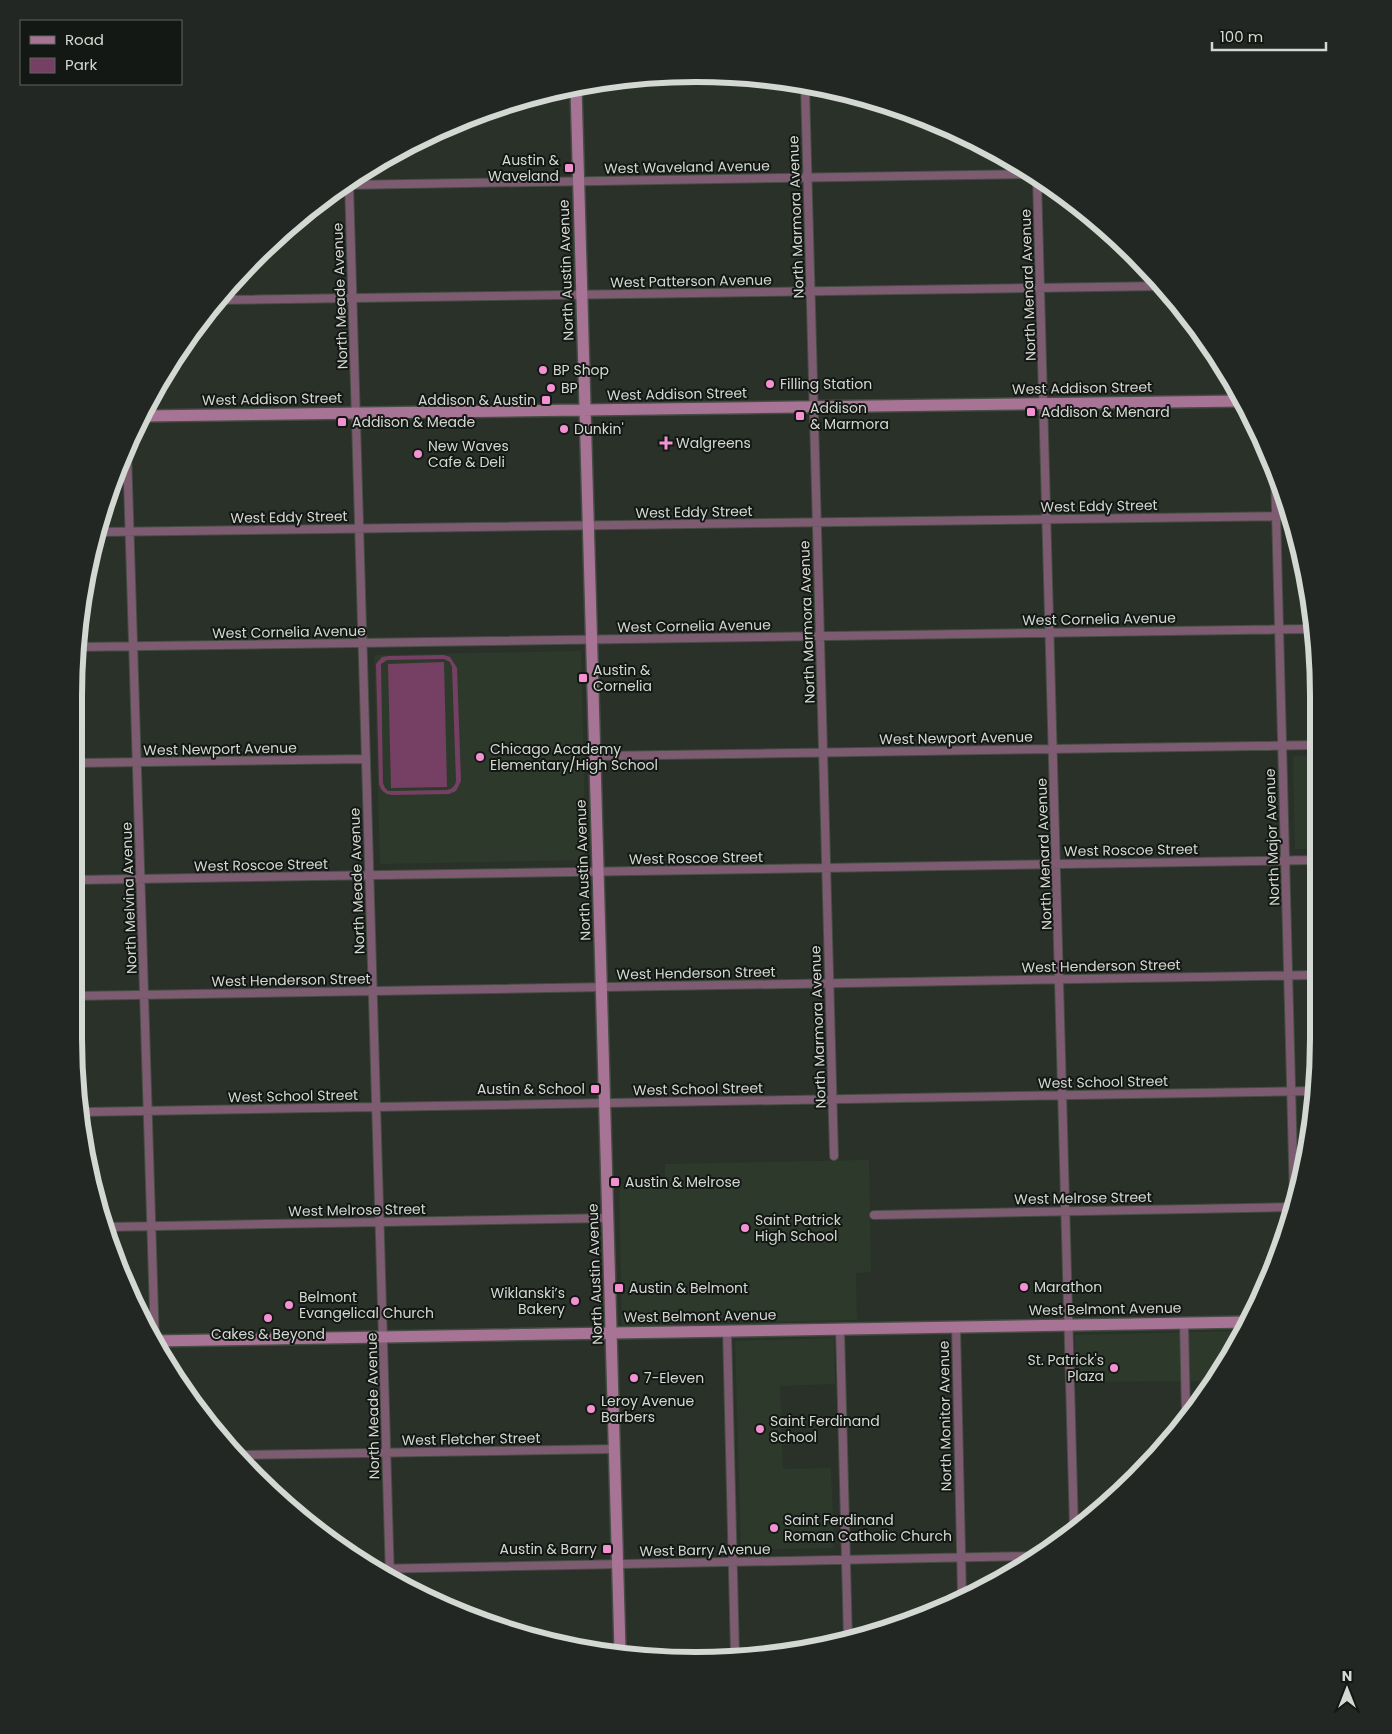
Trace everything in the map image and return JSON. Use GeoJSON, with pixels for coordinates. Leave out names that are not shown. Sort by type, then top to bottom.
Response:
{"type":"FeatureCollection","features":[{"type":"Feature","properties":{"kind":"street","name":"North Marmora Avenue"},"geometry":{"type":"LineString","coordinates":[[805,92],[834,1156]]}},
{"type":"Feature","properties":{"kind":"street","name":"North Austin Avenue"},"geometry":{"type":"LineString","coordinates":[[576,94],[620,1646]]}},
{"type":"Feature","properties":{"kind":"street","name":"West Waveland Avenue"},"geometry":{"type":"LineString","coordinates":[[358,184],[1018,174]]}},
{"type":"Feature","properties":{"kind":"street","name":"North Menard Avenue"},"geometry":{"type":"LineString","coordinates":[[1037,186],[1074,1521]]}},
{"type":"Feature","properties":{"kind":"street","name":"North Meade Avenue"},"geometry":{"type":"LineString","coordinates":[[348,191],[384,1337],[389,1568]]}},
{"type":"Feature","properties":{"kind":"street","name":"West Patterson Avenue"},"geometry":{"type":"LineString","coordinates":[[228,300],[1153,286]]}},
{"type":"Feature","properties":{"kind":"street","name":"West Addison Street"},"geometry":{"type":"LineString","coordinates":[[151,416],[1233,401]]}},
{"type":"Feature","properties":{"kind":"street","name":"North Melvina Avenue"},"geometry":{"type":"LineString","coordinates":[[128,465],[154,1325]]}},
{"type":"Feature","properties":{"kind":"street","name":"North Major Avenue"},"geometry":{"type":"LineString","coordinates":[[1275,495],[1293,1178]]}},
{"type":"Feature","properties":{"kind":"street","name":"West Eddy Street"},"geometry":{"type":"LineString","coordinates":[[105,532],[1282,516]]}},
{"type":"Feature","properties":{"kind":"street","name":"West Cornelia Avenue"},"geometry":{"type":"LineString","coordinates":[[85,647],[1305,629]]}},
{"type":"Feature","properties":{"kind":"street","name":"West Newport Avenue"},"geometry":{"type":"LineString","coordinates":[[595,756],[1310,746]]}},
{"type":"Feature","properties":{"kind":"street","name":"West Newport Avenue"},"geometry":{"type":"LineString","coordinates":[[82,763],[366,759]]}},
{"type":"Feature","properties":{"kind":"street","name":"West Roscoe Street"},"geometry":{"type":"LineString","coordinates":[[82,880],[1310,860]]}},
{"type":"Feature","properties":{"kind":"street","name":"West Henderson Street"},"geometry":{"type":"LineString","coordinates":[[82,996],[1310,975]]}},
{"type":"Feature","properties":{"kind":"street","name":"West School Street"},"geometry":{"type":"LineString","coordinates":[[87,1112],[1307,1091]]}},
{"type":"Feature","properties":{"kind":"street","name":"West Melrose Street"},"geometry":{"type":"LineString","coordinates":[[874,1215],[1286,1207]]}},
{"type":"Feature","properties":{"kind":"street","name":"West Melrose Street"},"geometry":{"type":"LineString","coordinates":[[112,1227],[608,1218]]}},
{"type":"Feature","properties":{"kind":"street","name":"West Belmont Avenue"},"geometry":{"type":"LineString","coordinates":[[163,1342],[1239,1322]]}},
{"type":"Feature","properties":{"kind":"street"},"geometry":{"type":"LineString","coordinates":[[1184,1323],[1186,1407]]}},
{"type":"Feature","properties":{"kind":"street","name":"North Monitor Avenue"},"geometry":{"type":"LineString","coordinates":[[956,1327],[962,1590]]}},
{"type":"Feature","properties":{"kind":"street"},"geometry":{"type":"LineString","coordinates":[[840,1328],[848,1633]]}},
{"type":"Feature","properties":{"kind":"street"},"geometry":{"type":"LineString","coordinates":[[727,1330],[735,1650]]}},
{"type":"Feature","properties":{"kind":"street","name":"West Fletcher Street"},"geometry":{"type":"LineString","coordinates":[[246,1455],[615,1449]]}},
{"type":"Feature","properties":{"kind":"street","name":"West Barry Avenue"},"geometry":{"type":"LineString","coordinates":[[389,1568],[1023,1556]]}},
{"type":"Feature","properties":{"kind":"shaded area","name":"Chicago Academy Elementary/High School"},"geometry":{"type":"Polygon","coordinates":[[[581,651],[586,860],[380,864],[374,655],[581,651]]]}},
{"type":"Feature","properties":{"kind":"shaded area"},"geometry":{"type":"Polygon","coordinates":[[[1310,755],[1310,849],[1295,849],[1293,756],[1310,755]]]}},
{"type":"Feature","properties":{"kind":"shaded area","name":"Saint Patrick High School"},"geometry":{"type":"Polygon","coordinates":[[[869,1160],[871,1272],[856,1273],[857,1320],[622,1325],[619,1184],[665,1183],[665,1164],[869,1160]]]}},
{"type":"Feature","properties":{"kind":"shaded area"},"geometry":{"type":"Polygon","coordinates":[[[1234,1331],[1205,1381],[1075,1382],[1075,1335],[1234,1331]]]}},
{"type":"Feature","properties":{"kind":"shaded area","name":"Saint Ferdinand School"},"geometry":{"type":"Polygon","coordinates":[[[834,1338],[835,1384],[780,1386],[783,1469],[831,1468],[834,1548],[741,1550],[735,1341],[834,1338]]]}},
{"type":"Feature","properties":{"kind":"green space"},"geometry":{"type":"Polygon","coordinates":[[[444,655],[450,657],[457,668],[461,781],[456,791],[449,794],[392,795],[385,793],[380,788],[376,664],[382,657],[444,655]],[[444,659],[387,660],[381,664],[383,783],[388,791],[447,790],[455,784],[452,667],[450,662],[444,659]]]}},
{"type":"Feature","properties":{"kind":"green space"},"geometry":{"type":"Polygon","coordinates":[[[444,662],[447,787],[391,788],[388,664],[444,662]]]}},
{"type":"Feature","properties":{"kind":"place","name":"Austin & Waveland"},"geometry":{"type":"Point","coordinates":[569,168]}},
{"type":"Feature","properties":{"kind":"place","name":"BP Shop"},"geometry":{"type":"Point","coordinates":[543,370]}},
{"type":"Feature","properties":{"kind":"place","name":"Filling Station"},"geometry":{"type":"Point","coordinates":[770,384]}},
{"type":"Feature","properties":{"kind":"place","name":"BP"},"geometry":{"type":"Point","coordinates":[551,388]}},
{"type":"Feature","properties":{"kind":"place","name":"Addison & Austin"},"geometry":{"type":"Point","coordinates":[546,400]}},
{"type":"Feature","properties":{"kind":"place","name":"Addison & Menard"},"geometry":{"type":"Point","coordinates":[1031,412]}},
{"type":"Feature","properties":{"kind":"place","name":"Addison & Marmora"},"geometry":{"type":"Point","coordinates":[800,416]}},
{"type":"Feature","properties":{"kind":"place","name":"Addison & Meade"},"geometry":{"type":"Point","coordinates":[342,422]}},
{"type":"Feature","properties":{"kind":"place","name":"Dunkin'"},"geometry":{"type":"Point","coordinates":[564,429]}},
{"type":"Feature","properties":{"kind":"place","name":"Walgreens"},"geometry":{"type":"Point","coordinates":[666,443]}},
{"type":"Feature","properties":{"kind":"place","name":"New Waves Cafe & Deli"},"geometry":{"type":"Point","coordinates":[418,454]}},
{"type":"Feature","properties":{"kind":"place","name":"Austin & Cornelia"},"geometry":{"type":"Point","coordinates":[583,678]}},
{"type":"Feature","properties":{"kind":"place","name":"Chicago Academy Elementary/High School"},"geometry":{"type":"Point","coordinates":[480,757]}},
{"type":"Feature","properties":{"kind":"place","name":"Austin & School"},"geometry":{"type":"Point","coordinates":[595,1089]}},
{"type":"Feature","properties":{"kind":"place","name":"Austin & Melrose"},"geometry":{"type":"Point","coordinates":[615,1182]}},
{"type":"Feature","properties":{"kind":"place","name":"Saint Patrick High School"},"geometry":{"type":"Point","coordinates":[745,1228]}},
{"type":"Feature","properties":{"kind":"place","name":"Marathon"},"geometry":{"type":"Point","coordinates":[1024,1287]}},
{"type":"Feature","properties":{"kind":"place","name":"Austin & Belmont"},"geometry":{"type":"Point","coordinates":[619,1288]}},
{"type":"Feature","properties":{"kind":"place","name":"Wiklanski’s Bakery"},"geometry":{"type":"Point","coordinates":[575,1301]}},
{"type":"Feature","properties":{"kind":"place","name":"Belmont Evangelical Church"},"geometry":{"type":"Point","coordinates":[289,1305]}},
{"type":"Feature","properties":{"kind":"place","name":"Cakes & Beyond"},"geometry":{"type":"Point","coordinates":[268,1318]}},
{"type":"Feature","properties":{"kind":"place","name":"St. Patrick's Plaza"},"geometry":{"type":"Point","coordinates":[1114,1368]}},
{"type":"Feature","properties":{"kind":"place","name":"7-Eleven"},"geometry":{"type":"Point","coordinates":[634,1378]}},
{"type":"Feature","properties":{"kind":"place","name":"Leroy Avenue Barbers"},"geometry":{"type":"Point","coordinates":[591,1409]}},
{"type":"Feature","properties":{"kind":"place","name":"Saint Ferdinand School"},"geometry":{"type":"Point","coordinates":[760,1429]}},
{"type":"Feature","properties":{"kind":"place","name":"Saint Ferdinand Roman Catholic Church"},"geometry":{"type":"Point","coordinates":[774,1528]}},
{"type":"Feature","properties":{"kind":"place","name":"Austin & Barry"},"geometry":{"type":"Point","coordinates":[607,1549]}}]}
